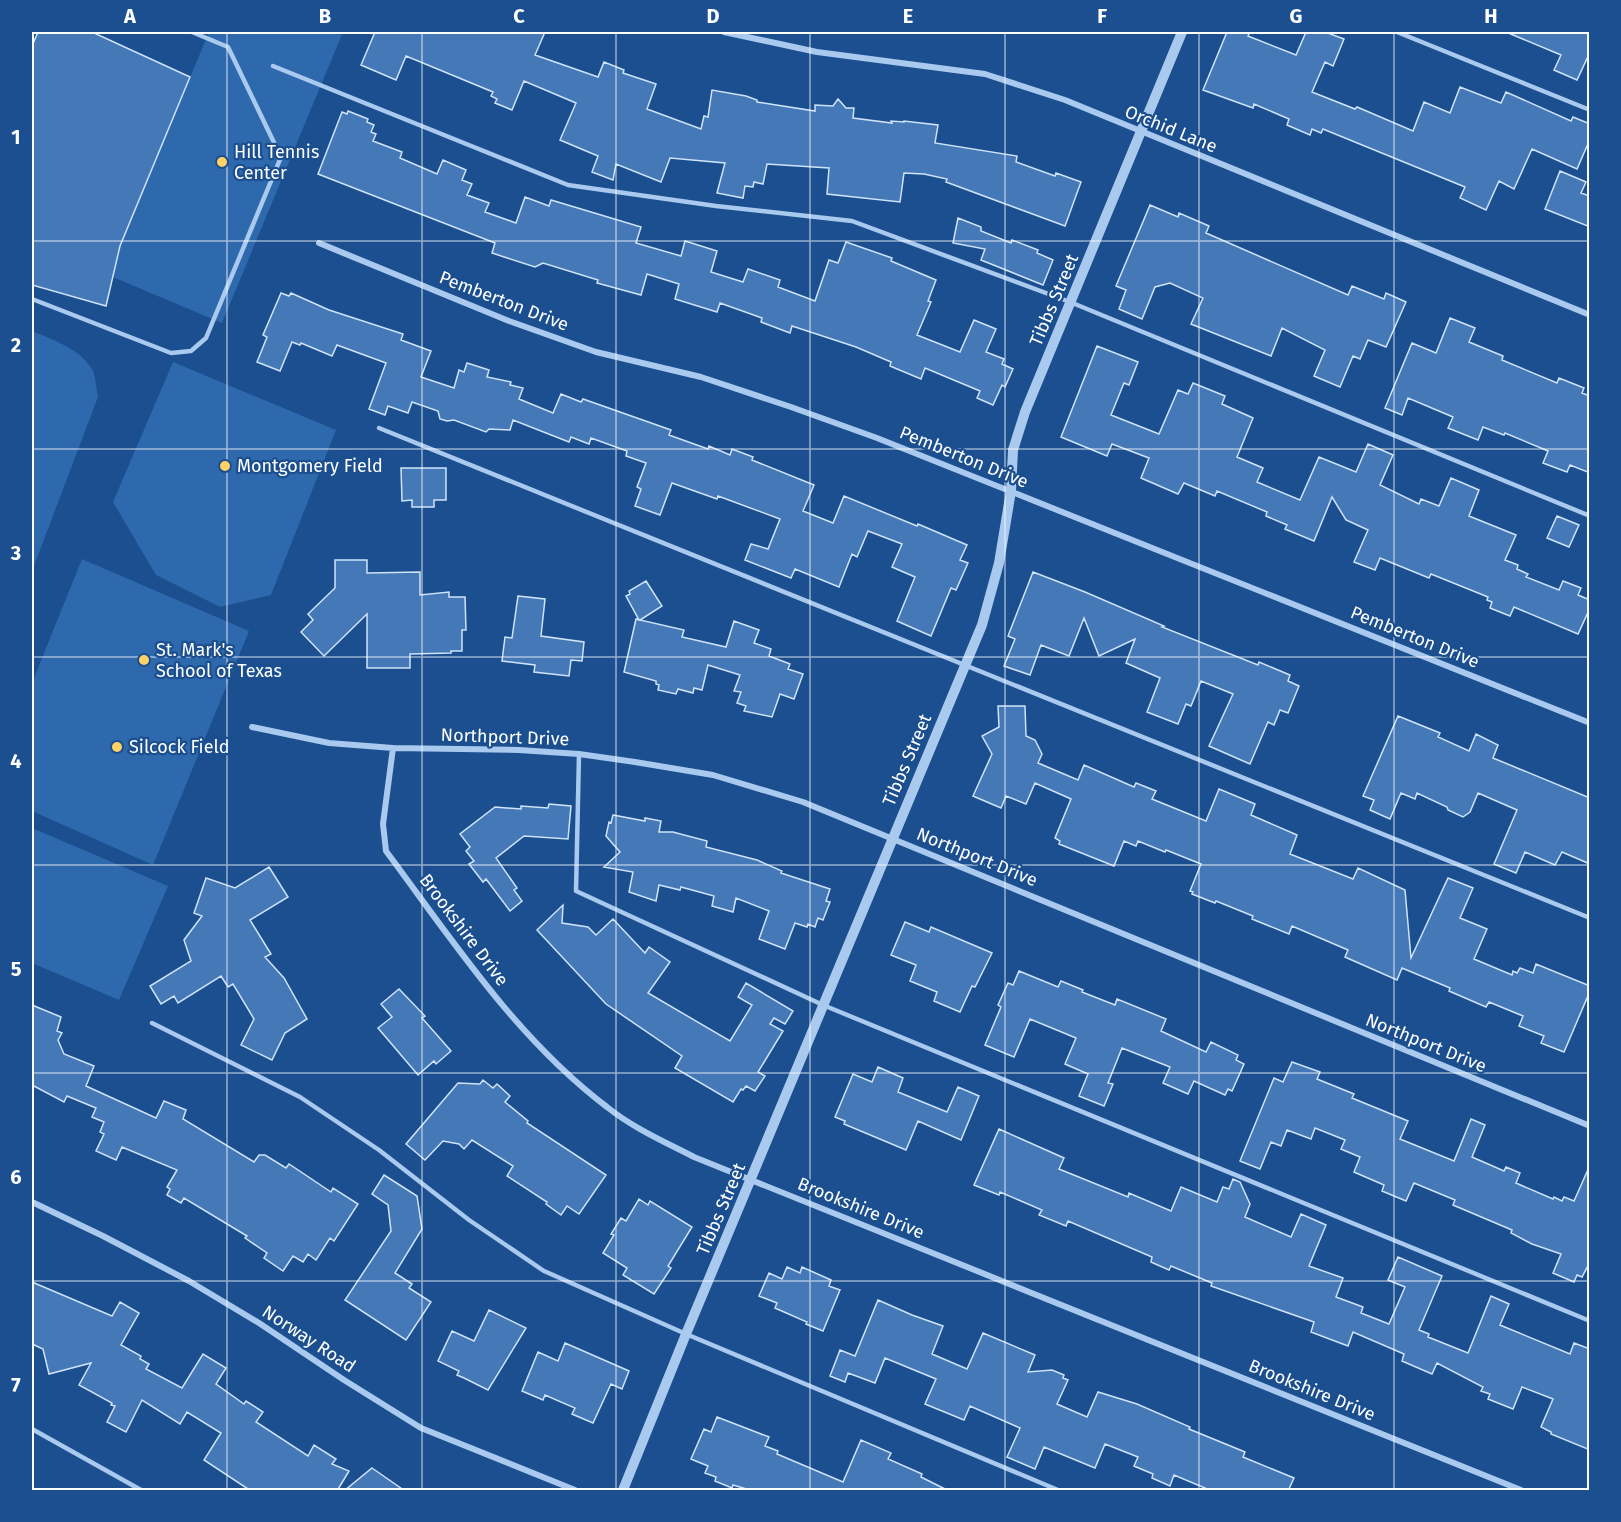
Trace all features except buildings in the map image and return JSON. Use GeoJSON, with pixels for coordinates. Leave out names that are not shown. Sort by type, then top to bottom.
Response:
{"type":"FeatureCollection","features":[{"type":"Feature","properties":{"kind":"street","name":"Orchid Lane"},"geometry":{"type":"LineString","coordinates":[[724,32],[818,52],[985,74],[1065,100],[1590,315]]}},
{"type":"Feature","properties":{"kind":"street","name":"Tibbs Street"},"geometry":{"type":"LineString","coordinates":[[623,1491],[686,1334],[982,625],[999,563],[1011,491],[1013,450],[1025,412],[1182,32]]}},
{"type":"Feature","properties":{"kind":"street","name":"Pemberton Drive"},"geometry":{"type":"LineString","coordinates":[[319,243],[520,325],[596,352],[701,377],[790,407],[1011,491],[1590,723]]}},
{"type":"Feature","properties":{"kind":"street","name":"Northport Drive"},"geometry":{"type":"LineString","coordinates":[[252,727],[329,743],[393,748],[519,750],[579,754],[713,775],[803,802],[1590,1126]]}},
{"type":"Feature","properties":{"kind":"street","name":"Brookshire Drive"},"geometry":{"type":"LineString","coordinates":[[393,748],[383,824],[386,851],[506,1010],[557,1065],[607,1108],[656,1138],[694,1157],[1521,1491]]}},
{"type":"Feature","properties":{"kind":"street","name":"Norway Road"},"geometry":{"type":"LineString","coordinates":[[32,1202],[189,1281],[259,1323],[421,1428],[575,1491]]}},
{"type":"Feature","properties":{"kind":"lane"},"geometry":{"type":"LineString","coordinates":[[32,299],[171,353],[191,351],[206,338],[281,157],[228,46],[192,32]]}},
{"type":"Feature","properties":{"kind":"lane"},"geometry":{"type":"LineString","coordinates":[[1397,32],[1590,110]]}},
{"type":"Feature","properties":{"kind":"lane"},"geometry":{"type":"LineString","coordinates":[[273,66],[568,184],[716,206],[852,221],[1070,302],[1590,516]]}},
{"type":"Feature","properties":{"kind":"lane"},"geometry":{"type":"LineString","coordinates":[[379,428],[1590,918]]}},
{"type":"Feature","properties":{"kind":"lane"},"geometry":{"type":"LineString","coordinates":[[579,754],[576,891],[823,1005],[1590,1321]]}},
{"type":"Feature","properties":{"kind":"lane"},"geometry":{"type":"LineString","coordinates":[[152,1023],[300,1097],[379,1150],[469,1220],[544,1271],[686,1334],[1058,1491]]}},
{"type":"Feature","properties":{"kind":"lane"},"geometry":{"type":"LineString","coordinates":[[32,1429],[141,1491]]}},
{"type":"Feature","properties":{"kind":"shaded area","name":"Hill Tennis Center"},"geometry":{"type":"Polygon","coordinates":[[[209,32],[343,32],[222,323],[108,275],[209,32]]]}},
{"type":"Feature","properties":{"kind":"shaded area"},"geometry":{"type":"Polygon","coordinates":[[[32,331],[73,350],[87,362],[93,372],[98,397],[32,571],[32,331]]]}},
{"type":"Feature","properties":{"kind":"shaded area","name":"Montgomery Field"},"geometry":{"type":"Polygon","coordinates":[[[173,362],[336,430],[271,595],[220,607],[156,575],[113,502],[173,362]]]}},
{"type":"Feature","properties":{"kind":"shaded area","name":"Silcock Field"},"geometry":{"type":"Polygon","coordinates":[[[82,559],[249,631],[153,865],[32,811],[32,683],[82,559]]]}},
{"type":"Feature","properties":{"kind":"shaded area"},"geometry":{"type":"Polygon","coordinates":[[[32,828],[168,886],[119,1000],[32,963],[32,828]]]}},
{"type":"Feature","properties":{"kind":"place","name":"Hill Tennis Center"},"geometry":{"type":"Point","coordinates":[222,162]}},
{"type":"Feature","properties":{"kind":"place","name":"Montgomery Field"},"geometry":{"type":"Point","coordinates":[225,466]}},
{"type":"Feature","properties":{"kind":"place","name":"St. Mark's School of Texas"},"geometry":{"type":"Point","coordinates":[144,660]}},
{"type":"Feature","properties":{"kind":"place","name":"Silcock Field"},"geometry":{"type":"Point","coordinates":[117,747]}}]}
